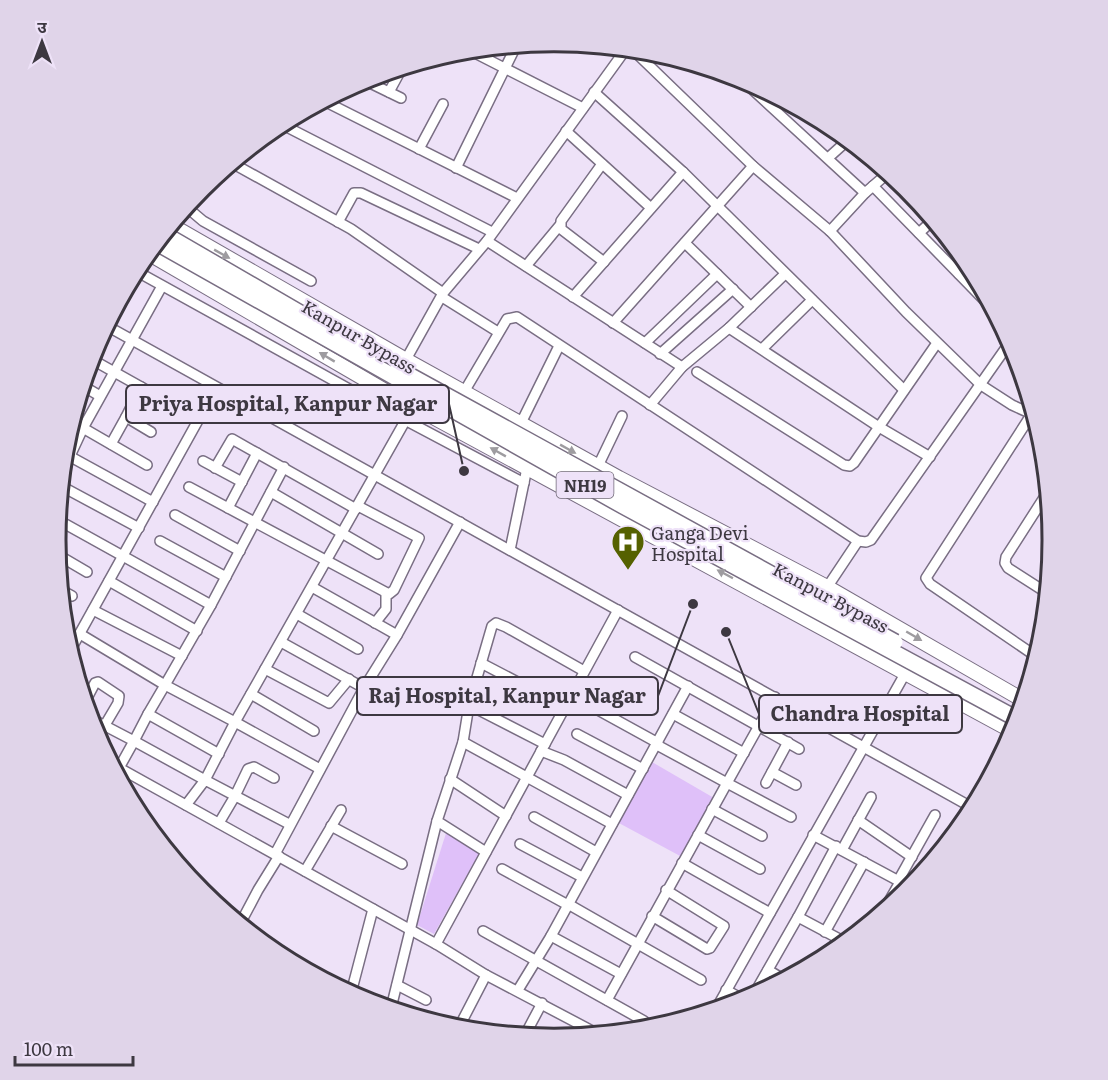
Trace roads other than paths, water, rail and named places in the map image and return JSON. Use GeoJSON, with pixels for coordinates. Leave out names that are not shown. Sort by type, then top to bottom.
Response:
{"type":"FeatureCollection","features":[{"type":"Feature","properties":{"kind":"highway","name":"Kanpur Bypass"},"geometry":{"type":"LineString","coordinates":[[171,238],[384,361],[645,506],[779,576],[1012,707]]}},
{"type":"Feature","properties":{"kind":"highway","name":"Kanpur Bypass"},"geometry":{"type":"LineString","coordinates":[[164,247],[623,506],[1009,715]]}},
{"type":"Feature","properties":{"kind":"main road"},"geometry":{"type":"LineString","coordinates":[[178,229],[406,360],[702,523],[827,587],[1016,696]]}},
{"type":"Feature","properties":{"kind":"main road"},"geometry":{"type":"LineString","coordinates":[[157,258],[387,392],[1004,727]]}},
{"type":"Feature","properties":{"kind":"street"},"geometry":{"type":"LineString","coordinates":[[456,168],[511,55]]}},
{"type":"Feature","properties":{"kind":"street"},"geometry":{"type":"LineString","coordinates":[[387,392],[443,295],[487,240],[620,57]]}},
{"type":"Feature","properties":{"kind":"street"},"geometry":{"type":"LineString","coordinates":[[484,58],[583,108]]}},
{"type":"Feature","properties":{"kind":"street"},"geometry":{"type":"LineString","coordinates":[[645,61],[753,166],[830,231],[937,343],[981,385],[1024,410]]}},
{"type":"Feature","properties":{"kind":"street"},"geometry":{"type":"LineString","coordinates":[[389,92],[396,78]]}},
{"type":"Feature","properties":{"kind":"street"},"geometry":{"type":"LineString","coordinates":[[377,86],[401,98]]}},
{"type":"Feature","properties":{"kind":"street"},"geometry":{"type":"LineString","coordinates":[[594,92],[683,172],[904,390]]}},
{"type":"Feature","properties":{"kind":"street"},"geometry":{"type":"LineString","coordinates":[[768,102],[828,158],[869,189],[919,233],[968,283]]}},
{"type":"Feature","properties":{"kind":"street"},"geometry":{"type":"LineString","coordinates":[[419,149],[443,104]]}},
{"type":"Feature","properties":{"kind":"street"},"geometry":{"type":"LineString","coordinates":[[333,106],[517,198]]}},
{"type":"Feature","properties":{"kind":"street"},"geometry":{"type":"LineString","coordinates":[[292,129],[492,232]]}},
{"type":"Feature","properties":{"kind":"street"},"geometry":{"type":"LineString","coordinates":[[566,130],[651,208]]}},
{"type":"Feature","properties":{"kind":"street"},"geometry":{"type":"LineString","coordinates":[[828,158],[841,146]]}},
{"type":"Feature","properties":{"kind":"street"},"geometry":{"type":"LineString","coordinates":[[526,266],[560,225],[602,164]]}},
{"type":"Feature","properties":{"kind":"street"},"geometry":{"type":"LineString","coordinates":[[613,323],[753,166]]}},
{"type":"Feature","properties":{"kind":"street"},"geometry":{"type":"LineString","coordinates":[[240,167],[338,222],[498,332]]}},
{"type":"Feature","properties":{"kind":"street"},"geometry":{"type":"LineString","coordinates":[[573,297],[683,172]]}},
{"type":"Feature","properties":{"kind":"street"},"geometry":{"type":"LineString","coordinates":[[830,231],[881,179]]}},
{"type":"Feature","properties":{"kind":"street"},"geometry":{"type":"LineString","coordinates":[[338,222],[354,193],[361,193],[479,249]]}},
{"type":"Feature","properties":{"kind":"street"},"geometry":{"type":"LineString","coordinates":[[193,213],[203,221],[311,281]]}},
{"type":"Feature","properties":{"kind":"street"},"geometry":{"type":"LineString","coordinates":[[560,225],[561,229],[604,262]]}},
{"type":"Feature","properties":{"kind":"street"},"geometry":{"type":"LineString","coordinates":[[919,233],[927,226]]}},
{"type":"Feature","properties":{"kind":"street"},"geometry":{"type":"LineString","coordinates":[[487,240],[682,367]]}},
{"type":"Feature","properties":{"kind":"street"},"geometry":{"type":"LineString","coordinates":[[685,243],[751,306]]}},
{"type":"Feature","properties":{"kind":"street"},"geometry":{"type":"LineString","coordinates":[[645,343],[717,274]]}},
{"type":"Feature","properties":{"kind":"street"},"geometry":{"type":"LineString","coordinates":[[650,405],[682,367],[729,328],[785,274]]}},
{"type":"Feature","properties":{"kind":"street"},"geometry":{"type":"LineString","coordinates":[[145,276],[524,483]]}},
{"type":"Feature","properties":{"kind":"street"},"geometry":{"type":"LineString","coordinates":[[76,445],[100,396],[162,285]]}},
{"type":"Feature","properties":{"kind":"street"},"geometry":{"type":"LineString","coordinates":[[660,354],[733,289]]}},
{"type":"Feature","properties":{"kind":"street"},"geometry":{"type":"LineString","coordinates":[[762,349],[812,300]]}},
{"type":"Feature","properties":{"kind":"street"},"geometry":{"type":"LineString","coordinates":[[464,392],[507,319],[517,317],[858,541],[866,542],[871,540],[1003,352]]}},
{"type":"Feature","properties":{"kind":"street"},"geometry":{"type":"LineString","coordinates":[[729,328],[879,427],[930,457]]}},
{"type":"Feature","properties":{"kind":"street"},"geometry":{"type":"LineString","coordinates":[[114,330],[964,803]]}},
{"type":"Feature","properties":{"kind":"street"},"geometry":{"type":"LineString","coordinates":[[698,372],[844,465],[850,466],[937,343]]}},
{"type":"Feature","properties":{"kind":"street"},"geometry":{"type":"LineString","coordinates":[[521,423],[560,346]]}},
{"type":"Feature","properties":{"kind":"street"},"geometry":{"type":"LineString","coordinates":[[100,364],[177,408]]}},
{"type":"Feature","properties":{"kind":"street"},"geometry":{"type":"LineString","coordinates":[[111,444],[141,387]]}},
{"type":"Feature","properties":{"kind":"street"},"geometry":{"type":"LineString","coordinates":[[77,639],[216,388]]}},
{"type":"Feature","properties":{"kind":"street"},"geometry":{"type":"LineString","coordinates":[[90,390],[100,396]]}},
{"type":"Feature","properties":{"kind":"street"},"geometry":{"type":"LineString","coordinates":[[186,805],[205,780],[235,722],[413,406]]}},
{"type":"Feature","properties":{"kind":"street"},"geometry":{"type":"LineString","coordinates":[[598,466],[622,416]]}},
{"type":"Feature","properties":{"kind":"street"},"geometry":{"type":"LineString","coordinates":[[126,417],[151,432]]}},
{"type":"Feature","properties":{"kind":"street"},"geometry":{"type":"LineString","coordinates":[[1027,423],[926,578],[930,584],[1028,652]]}},
{"type":"Feature","properties":{"kind":"street"},"geometry":{"type":"LineString","coordinates":[[80,426],[147,465]]}},
{"type":"Feature","properties":{"kind":"street"},"geometry":{"type":"LineString","coordinates":[[215,468],[232,439],[419,538],[394,590],[386,594]]}},
{"type":"Feature","properties":{"kind":"street"},"geometry":{"type":"LineString","coordinates":[[228,508],[258,453]]}},
{"type":"Feature","properties":{"kind":"street"},"geometry":{"type":"LineString","coordinates":[[74,459],[153,502]]}},
{"type":"Feature","properties":{"kind":"street"},"geometry":{"type":"LineString","coordinates":[[203,461],[242,482]]}},
{"type":"Feature","properties":{"kind":"street"},"geometry":{"type":"LineString","coordinates":[[119,760],[134,741],[197,631],[284,467]]}},
{"type":"Feature","properties":{"kind":"street"},"geometry":{"type":"LineString","coordinates":[[510,550],[527,468]]}},
{"type":"Feature","properties":{"kind":"street"},"geometry":{"type":"LineString","coordinates":[[189,487],[386,594]]}},
{"type":"Feature","properties":{"kind":"street"},"geometry":{"type":"LineString","coordinates":[[70,491],[139,528]]}},
{"type":"Feature","properties":{"kind":"street"},"geometry":{"type":"LineString","coordinates":[[271,492],[378,554]]}},
{"type":"Feature","properties":{"kind":"street"},"geometry":{"type":"LineString","coordinates":[[1039,588],[1008,568],[1005,563],[1006,556],[1040,504]]}},
{"type":"Feature","properties":{"kind":"street"},"geometry":{"type":"LineString","coordinates":[[175,514],[240,551]]}},
{"type":"Feature","properties":{"kind":"street"},"geometry":{"type":"LineString","coordinates":[[244,916],[277,855],[289,824],[460,522]]}},
{"type":"Feature","properties":{"kind":"street"},"geometry":{"type":"LineString","coordinates":[[67,525],[211,605]]}},
{"type":"Feature","properties":{"kind":"street"},"geometry":{"type":"LineString","coordinates":[[160,541],[226,577]]}},
{"type":"Feature","properties":{"kind":"street"},"geometry":{"type":"LineString","coordinates":[[806,618],[858,541]]}},
{"type":"Feature","properties":{"kind":"street"},"geometry":{"type":"LineString","coordinates":[[67,561],[87,572]]}},
{"type":"Feature","properties":{"kind":"street"},"geometry":{"type":"LineString","coordinates":[[109,581],[197,631]]}},
{"type":"Feature","properties":{"kind":"street"},"geometry":{"type":"LineString","coordinates":[[312,587],[398,635]]}},
{"type":"Feature","properties":{"kind":"street"},"geometry":{"type":"LineString","coordinates":[[375,623],[386,609],[386,594]]}},
{"type":"Feature","properties":{"kind":"street"},"geometry":{"type":"LineString","coordinates":[[436,944],[618,609]]}},
{"type":"Feature","properties":{"kind":"street"},"geometry":{"type":"LineString","coordinates":[[93,610],[182,656]]}},
{"type":"Feature","properties":{"kind":"street"},"geometry":{"type":"LineString","coordinates":[[297,614],[358,649]]}},
{"type":"Feature","properties":{"kind":"street"},"geometry":{"type":"LineString","coordinates":[[393,1000],[437,821],[463,742],[469,705],[492,626],[496,623],[584,671]]}},
{"type":"Feature","properties":{"kind":"street"},"geometry":{"type":"LineString","coordinates":[[80,634],[165,685],[320,769]]}},
{"type":"Feature","properties":{"kind":"street"},"geometry":{"type":"LineString","coordinates":[[281,642],[364,688]]}},
{"type":"Feature","properties":{"kind":"street"},"geometry":{"type":"LineString","coordinates":[[635,657],[799,749]]}},
{"type":"Feature","properties":{"kind":"street"},"geometry":{"type":"LineString","coordinates":[[481,663],[565,707]]}},
{"type":"Feature","properties":{"kind":"street"},"geometry":{"type":"LineString","coordinates":[[265,669],[329,703],[349,679]]}},
{"type":"Feature","properties":{"kind":"street"},"geometry":{"type":"LineString","coordinates":[[722,998],[906,672]]}},
{"type":"Feature","properties":{"kind":"street"},"geometry":{"type":"LineString","coordinates":[[90,692],[98,682],[119,696],[118,703],[105,725],[289,824]]}},
{"type":"Feature","properties":{"kind":"street"},"geometry":{"type":"LineString","coordinates":[[518,990],[551,936],[688,686]]}},
{"type":"Feature","properties":{"kind":"street"},"geometry":{"type":"LineString","coordinates":[[251,694],[314,731]]}},
{"type":"Feature","properties":{"kind":"street"},"geometry":{"type":"LineString","coordinates":[[607,1000],[775,696]]}},
{"type":"Feature","properties":{"kind":"street"},"geometry":{"type":"LineString","coordinates":[[469,705],[628,795]]}},
{"type":"Feature","properties":{"kind":"street"},"geometry":{"type":"LineString","coordinates":[[598,710],[791,817]]}},
{"type":"Feature","properties":{"kind":"street"},"geometry":{"type":"LineString","coordinates":[[148,714],[219,754]]}},
{"type":"Feature","properties":{"kind":"street"},"geometry":{"type":"LineString","coordinates":[[674,714],[744,753]]}},
{"type":"Feature","properties":{"kind":"street"},"geometry":{"type":"LineString","coordinates":[[577,734],[643,769]]}},
{"type":"Feature","properties":{"kind":"street"},"geometry":{"type":"LineString","coordinates":[[463,742],[612,824]]}},
{"type":"Feature","properties":{"kind":"street"},"geometry":{"type":"LineString","coordinates":[[766,783],[788,742]]}},
{"type":"Feature","properties":{"kind":"street"},"geometry":{"type":"LineString","coordinates":[[219,823],[250,767],[274,778]]}},
{"type":"Feature","properties":{"kind":"street"},"geometry":{"type":"LineString","coordinates":[[125,772],[436,944],[486,975],[583,1026]]}},
{"type":"Feature","properties":{"kind":"street"},"geometry":{"type":"LineString","coordinates":[[772,772],[796,785]]}},
{"type":"Feature","properties":{"kind":"street"},"geometry":{"type":"LineString","coordinates":[[450,779],[506,816]]}},
{"type":"Feature","properties":{"kind":"street"},"geometry":{"type":"LineString","coordinates":[[762,981],[871,796]]}},
{"type":"Feature","properties":{"kind":"street"},"geometry":{"type":"LineString","coordinates":[[712,809],[762,836]]}},
{"type":"Feature","properties":{"kind":"street"},"geometry":{"type":"LineString","coordinates":[[305,871],[340,810]]}},
{"type":"Feature","properties":{"kind":"street"},"geometry":{"type":"LineString","coordinates":[[896,888],[935,815]]}},
{"type":"Feature","properties":{"kind":"street"},"geometry":{"type":"LineString","coordinates":[[534,817],[596,852]]}},
{"type":"Feature","properties":{"kind":"street"},"geometry":{"type":"LineString","coordinates":[[858,820],[912,857]]}},
{"type":"Feature","properties":{"kind":"street"},"geometry":{"type":"LineString","coordinates":[[437,821],[486,852]]}},
{"type":"Feature","properties":{"kind":"street"},"geometry":{"type":"LineString","coordinates":[[331,826],[402,864]]}},
{"type":"Feature","properties":{"kind":"street"},"geometry":{"type":"LineString","coordinates":[[698,835],[760,869]]}},
{"type":"Feature","properties":{"kind":"street"},"geometry":{"type":"LineString","coordinates":[[813,835],[899,882]]}},
{"type":"Feature","properties":{"kind":"street"},"geometry":{"type":"LineString","coordinates":[[520,844],[582,878]]}},
{"type":"Feature","properties":{"kind":"street"},"geometry":{"type":"LineString","coordinates":[[825,932],[864,862]]}},
{"type":"Feature","properties":{"kind":"street"},"geometry":{"type":"LineString","coordinates":[[682,863],[770,913]]}},
{"type":"Feature","properties":{"kind":"street"},"geometry":{"type":"LineString","coordinates":[[502,870],[568,904],[701,980]]}},
{"type":"Feature","properties":{"kind":"street"},"geometry":{"type":"LineString","coordinates":[[652,916],[707,949],[710,948],[724,926],[666,890]]}},
{"type":"Feature","properties":{"kind":"street"},"geometry":{"type":"LineString","coordinates":[[353,984],[373,909]]}},
{"type":"Feature","properties":{"kind":"street"},"geometry":{"type":"LineString","coordinates":[[798,917],[836,937]]}},
{"type":"Feature","properties":{"kind":"street"},"geometry":{"type":"LineString","coordinates":[[483,931],[641,1019]]}},
{"type":"Feature","properties":{"kind":"street"},"geometry":{"type":"LineString","coordinates":[[551,936],[621,974]]}},
{"type":"Feature","properties":{"kind":"street"},"geometry":{"type":"LineString","coordinates":[[768,970],[775,974]]}},
{"type":"Feature","properties":{"kind":"street"},"geometry":{"type":"LineString","coordinates":[[463,1019],[486,975]]}},
{"type":"Feature","properties":{"kind":"street"},"geometry":{"type":"LineString","coordinates":[[397,985],[426,1000]]}},
{"type":"Feature","properties":{"kind":"street"},"geometry":{"type":"LineString","coordinates":[[726,990],[732,993]]}},
{"type":"Feature","properties":{"kind":"street"},"geometry":{"type":"LineString","coordinates":[[530,1026],[542,1003]]}},
{"type":"Feature","properties":{"kind":"place","name":"Priya Hospital, Kanpur Nagar"},"geometry":{"type":"Point","coordinates":[464,471]}},
{"type":"Feature","properties":{"kind":"place","name":"Ganga Devi Hospital"},"geometry":{"type":"Point","coordinates":[628,571]}},
{"type":"Feature","properties":{"kind":"place","name":"Raj Hospital, Kanpur Nagar"},"geometry":{"type":"Point","coordinates":[693,604]}},
{"type":"Feature","properties":{"kind":"place","name":"Chandra Hospital"},"geometry":{"type":"Point","coordinates":[726,632]}}]}
